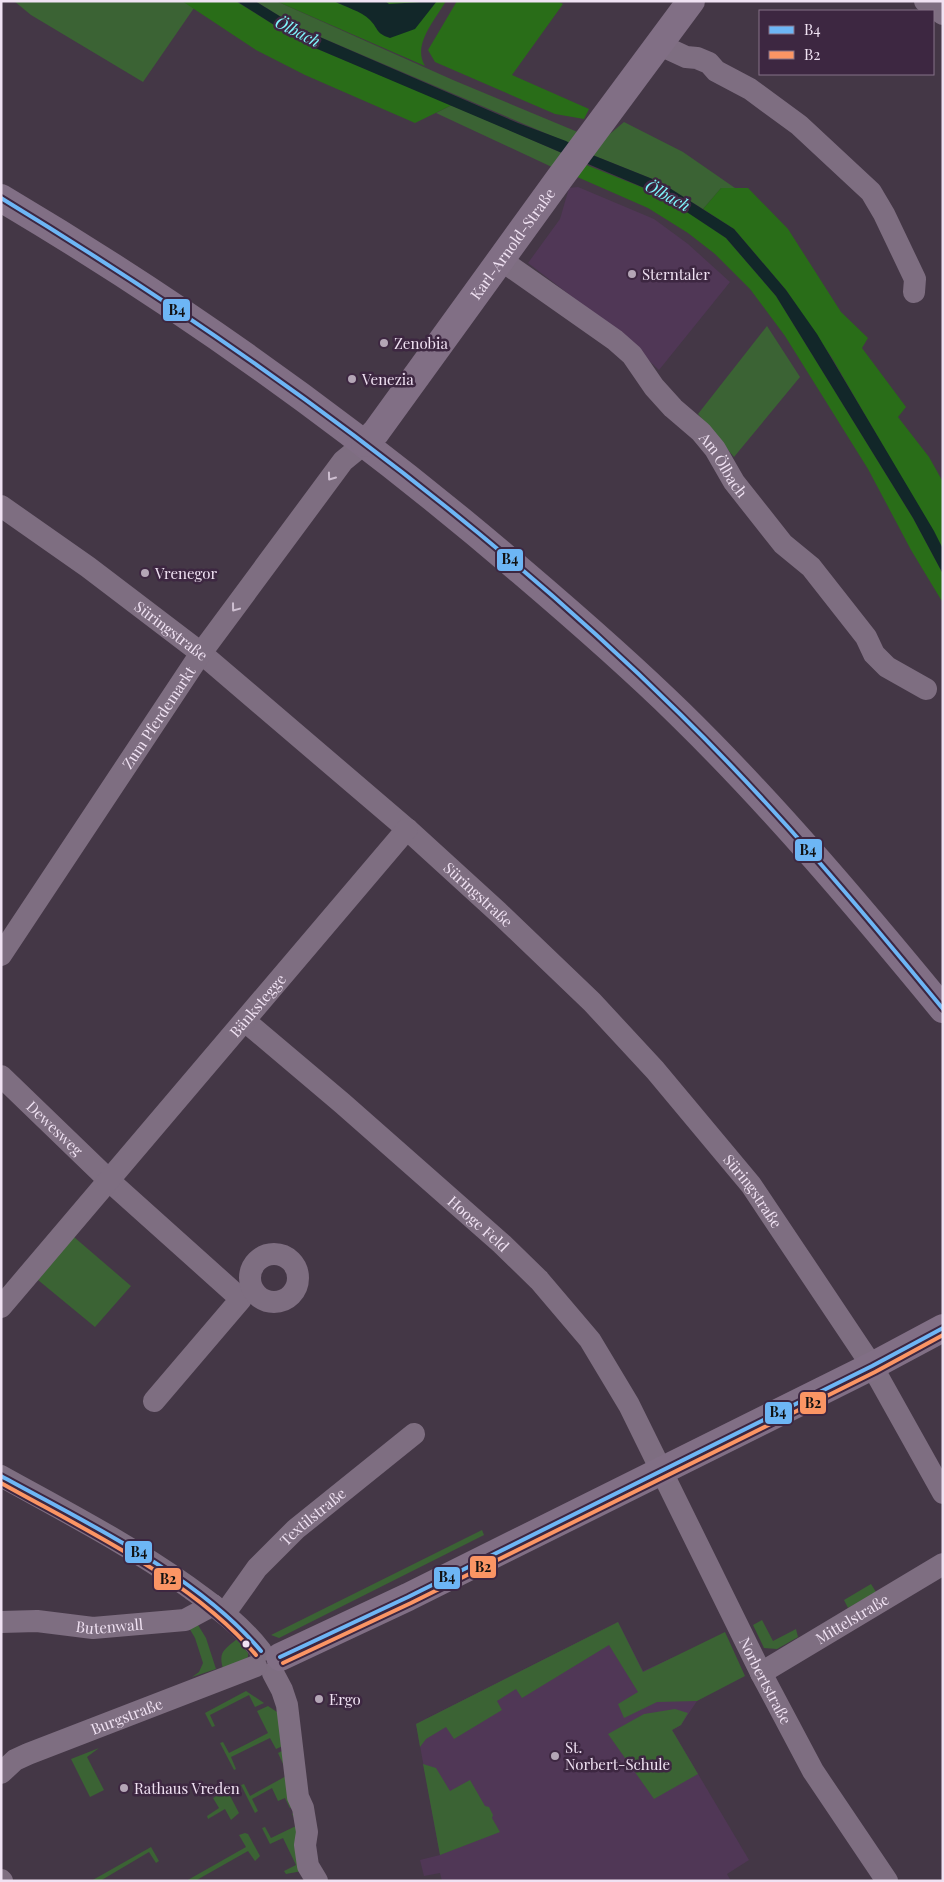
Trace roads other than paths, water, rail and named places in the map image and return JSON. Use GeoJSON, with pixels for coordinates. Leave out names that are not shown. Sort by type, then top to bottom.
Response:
{"type":"FeatureCollection","features":[{"type":"Feature","properties":{"kind":"street","name":"Karl-Arnold-Straße"},"geometry":{"type":"LineString","coordinates":[[365,442],[376,432],[559,179],[691,1]]}},
{"type":"Feature","properties":{"kind":"street"},"geometry":{"type":"LineString","coordinates":[[925,1],[943,14]]}},
{"type":"Feature","properties":{"kind":"street"},"geometry":{"type":"LineString","coordinates":[[660,45],[686,57],[696,58],[709,63],[716,71],[750,89],[799,125],[870,192],[884,214],[915,279],[914,292]]}},
{"type":"Feature","properties":{"kind":"street"},"geometry":{"type":"LineString","coordinates":[[1,198],[133,280],[232,347],[365,442],[465,523],[574,617],[679,714],[768,805],[868,918],[943,1009]]}},
{"type":"Feature","properties":{"kind":"street","name":"Am Ölbach"},"geometry":{"type":"LineString","coordinates":[[501,260],[615,340],[632,355],[654,387],[673,408],[701,432],[715,449],[734,482],[784,544],[811,568],[866,637],[874,654],[887,668],[926,689]]}},
{"type":"Feature","properties":{"kind":"street","name":"Zum Pferdemarkt"},"geometry":{"type":"LineString","coordinates":[[1,955],[201,653],[343,461],[365,442]]}},
{"type":"Feature","properties":{"kind":"street","name":"Süringstraße"},"geometry":{"type":"LineString","coordinates":[[1,506],[102,578],[201,653],[407,829],[498,912],[592,1002],[655,1070],[751,1185],[872,1366],[943,1493]]}},
{"type":"Feature","properties":{"kind":"street","name":"Bänkstegge"},"geometry":{"type":"LineString","coordinates":[[1,1307],[407,829]]}},
{"type":"Feature","properties":{"kind":"street","name":"Hooge Feld"},"geometry":{"type":"LineString","coordinates":[[245,1021],[444,1190],[539,1280],[590,1340],[629,1405],[660,1470]]}},
{"type":"Feature","properties":{"kind":"street","name":"Dewesweg"},"geometry":{"type":"LineString","coordinates":[[1,1076],[109,1180]]}},
{"type":"Feature","properties":{"kind":"street"},"geometry":{"type":"LineString","coordinates":[[109,1180],[247,1294],[154,1400]]}},
{"type":"Feature","properties":{"kind":"street"},"geometry":{"type":"LineString","coordinates":[[267,1662],[408,1598],[660,1470],[872,1366],[943,1328]]}},
{"type":"Feature","properties":{"kind":"street","name":"Textilstraße"},"geometry":{"type":"LineString","coordinates":[[219,1609],[296,1529],[414,1434]]}},
{"type":"Feature","properties":{"kind":"street","name":"Norbertstraße"},"geometry":{"type":"LineString","coordinates":[[660,1470],[813,1771],[887,1881]]}},
{"type":"Feature","properties":{"kind":"street"},"geometry":{"type":"LineString","coordinates":[[1,1476],[109,1536],[162,1569],[241,1627],[267,1662],[282,1690],[287,1705],[298,1797],[303,1808],[307,1832],[305,1845],[308,1866],[317,1881]]}},
{"type":"Feature","properties":{"kind":"street","name":"Mittelstraße"},"geometry":{"type":"LineString","coordinates":[[761,1672],[943,1564]]}},
{"type":"Feature","properties":{"kind":"street","name":"Butenwall"},"geometry":{"type":"LineString","coordinates":[[1,1622],[37,1621],[93,1628],[185,1620],[219,1609]]}},
{"type":"Feature","properties":{"kind":"street","name":"Burgstraße"},"geometry":{"type":"LineString","coordinates":[[1,1773],[15,1760],[35,1751],[267,1662]]}},
{"type":"Feature","properties":{"kind":"water","name":"Ölbach"},"geometry":{"type":"Polygon","coordinates":[[[236,1],[255,1],[299,28],[518,123],[566,141],[590,154],[660,182],[734,229],[786,290],[817,334],[934,531],[943,549],[943,574],[913,518],[776,296],[726,238],[661,195],[301,42],[236,1]]]}},
{"type":"Feature","properties":{"kind":"water"},"geometry":{"type":"Polygon","coordinates":[[[334,1],[385,1],[389,4],[437,1],[415,29],[390,38],[379,32],[366,17],[334,1]]]}},
{"type":"Feature","properties":{"kind":"place","name":"Sterntaler"},"geometry":{"type":"Point","coordinates":[632,274]}},
{"type":"Feature","properties":{"kind":"place","name":"Zenobia"},"geometry":{"type":"Point","coordinates":[384,343]}},
{"type":"Feature","properties":{"kind":"place","name":"Venezia"},"geometry":{"type":"Point","coordinates":[352,379]}},
{"type":"Feature","properties":{"kind":"place","name":"Vrenegor"},"geometry":{"type":"Point","coordinates":[145,573]}},
{"type":"Feature","properties":{"kind":"place","name":"Ergo"},"geometry":{"type":"Point","coordinates":[319,1699]}},
{"type":"Feature","properties":{"kind":"place","name":"St. Norbert-Schule"},"geometry":{"type":"Point","coordinates":[555,1756]}},
{"type":"Feature","properties":{"kind":"place","name":"Rathaus Vreden"},"geometry":{"type":"Point","coordinates":[124,1788]}}]}
